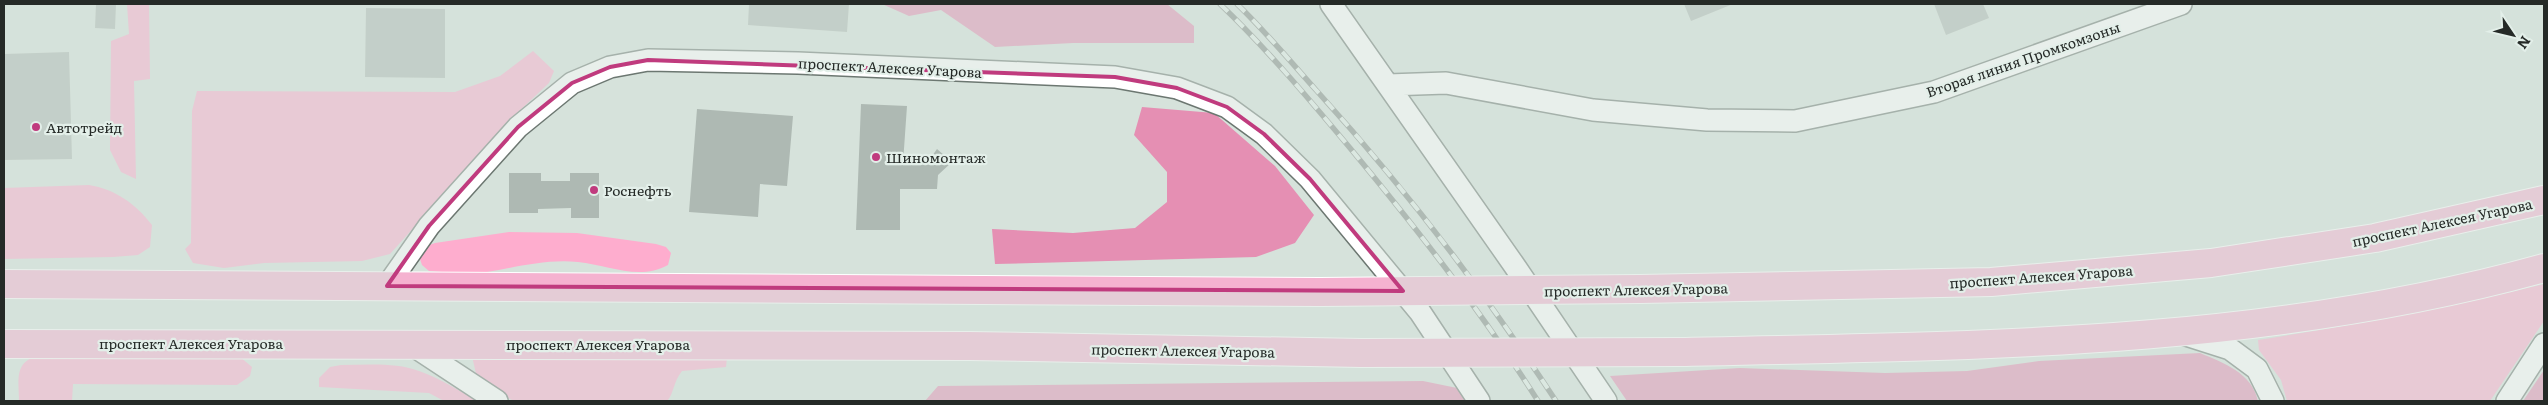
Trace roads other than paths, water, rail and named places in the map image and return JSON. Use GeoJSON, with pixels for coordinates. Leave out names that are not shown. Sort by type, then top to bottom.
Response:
{"type":"FeatureCollection","features":[{"type":"Feature","properties":{"kind":"main road","name":"проспект Алексея Угарова"},"geometry":{"type":"LineString","coordinates":[[4,284],[1320,292],[1640,289],[1991,282],[2211,263],[2375,238],[2544,200]]}},
{"type":"Feature","properties":{"kind":"main road","name":"проспект Алексея Угарова"},"geometry":{"type":"LineString","coordinates":[[4,344],[408,343],[959,346],[1362,353],[1680,352],[1960,347],[2178,332],[2344,312],[2505,279],[2544,268]]}},
{"type":"Feature","properties":{"kind":"street","name":"проспект Алексея Угарова"},"geometry":{"type":"LineString","coordinates":[[1331,4],[1514,265],[1606,401]]}},
{"type":"Feature","properties":{"kind":"street","name":"Вторая линия Промкомзоны"},"geometry":{"type":"LineString","coordinates":[[1388,84],[1446,83],[1603,111],[1707,120],[1795,121],[1934,92],[2181,4]]}},
{"type":"Feature","properties":{"kind":"street","name":"проспект Алексея Угарова"},"geometry":{"type":"LineString","coordinates":[[386,286],[429,226],[518,127],[572,83],[610,67],[648,60],[798,62],[1115,77],[1177,88],[1227,107],[1264,134],[1310,179],[1420,312],[1479,401]]}},
{"type":"Feature","properties":{"kind":"street"},"geometry":{"type":"LineString","coordinates":[[2178,332],[2230,349],[2257,369],[2273,401]]}},
{"type":"Feature","properties":{"kind":"street"},"geometry":{"type":"LineString","coordinates":[[408,343],[497,401]]}},
{"type":"Feature","properties":{"kind":"street"},"geometry":{"type":"LineString","coordinates":[[2507,401],[2544,344]]}},
{"type":"Feature","properties":{"kind":"railway"},"geometry":{"type":"LineString","coordinates":[[1220,4],[1287,75],[1400,209],[1472,303],[1538,401]]}},
{"type":"Feature","properties":{"kind":"railway"},"geometry":{"type":"LineString","coordinates":[[1237,4],[1349,127],[1412,202],[1472,280],[1556,401]]}},
{"type":"Feature","properties":{"kind":"place","name":"Автотрейд"},"geometry":{"type":"Point","coordinates":[36,127]}},
{"type":"Feature","properties":{"kind":"place","name":"Шиномонтаж"},"geometry":{"type":"Point","coordinates":[876,157]}},
{"type":"Feature","properties":{"kind":"place","name":"Роснефть"},"geometry":{"type":"Point","coordinates":[594,190]}}]}
